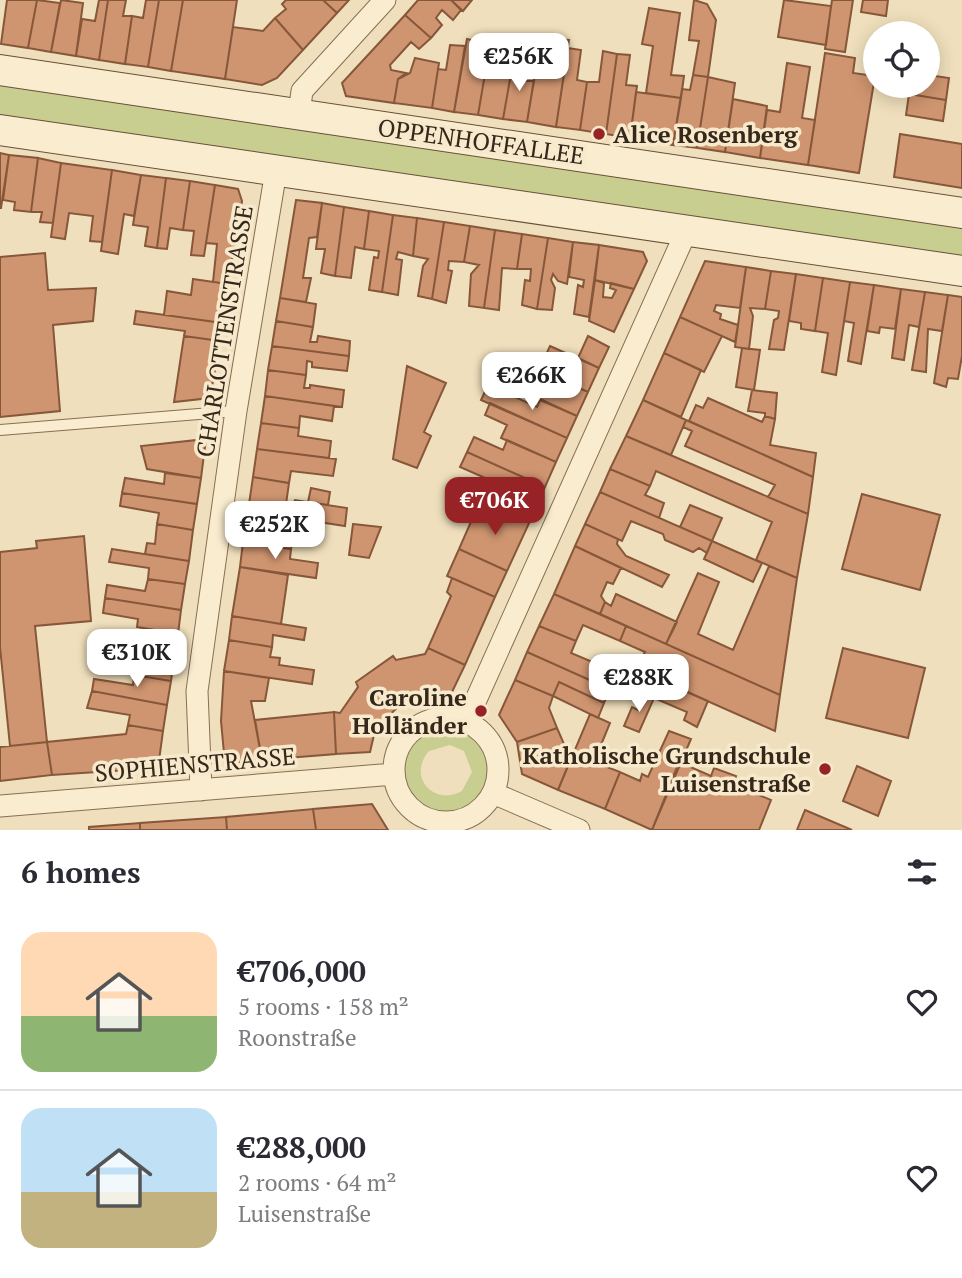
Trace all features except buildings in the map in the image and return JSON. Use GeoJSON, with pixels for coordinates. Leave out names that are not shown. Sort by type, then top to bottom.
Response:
{"type":"FeatureCollection","features":[{"type":"Feature","properties":{"kind":"street"},"geometry":{"type":"LineString","coordinates":[[299,114],[302,91],[385,0]]}},
{"type":"Feature","properties":{"kind":"street","name":"OPPENHOFFALLEE"},"geometry":{"type":"LineString","coordinates":[[0,70],[962,213]]}},
{"type":"Feature","properties":{"kind":"street"},"geometry":{"type":"LineString","coordinates":[[0,130],[962,271]]}},
{"type":"Feature","properties":{"kind":"street","name":"CHARLOTTENSTRASSE"},"geometry":{"type":"LineString","coordinates":[[201,790],[197,691],[236,411],[276,171]]}},
{"type":"Feature","properties":{"kind":"street"},"geometry":{"type":"LineString","coordinates":[[466,722],[686,232]]}},
{"type":"Feature","properties":{"kind":"street"},"geometry":{"type":"LineString","coordinates":[[441,718],[466,722],[488,739],[495,752],[498,774],[493,793],[473,814],[445,826],[408,806],[396,785],[394,774],[398,750],[414,729],[441,718]]}},
{"type":"Feature","properties":{"kind":"street","name":"SOPHIENSTRASSE"},"geometry":{"type":"LineString","coordinates":[[0,806],[394,774]]}},
{"type":"Feature","properties":{"kind":"street"},"geometry":{"type":"LineString","coordinates":[[493,793],[579,830]]}},
{"type":"Feature","properties":{"kind":"lane"},"geometry":{"type":"LineString","coordinates":[[0,430],[236,411]]}},
{"type":"Feature","properties":{"kind":"green space"},"geometry":{"type":"Polygon","coordinates":[[[0,84],[962,229],[962,259],[0,117],[0,84]]]}},
{"type":"Feature","properties":{"kind":"green space"},"geometry":{"type":"Polygon","coordinates":[[[452,727],[473,738],[485,752],[489,768],[486,784],[477,798],[463,808],[446,812],[426,808],[414,799],[407,787],[403,767],[404,757],[414,741],[441,728],[452,727]],[[450,745],[429,751],[421,770],[426,786],[442,795],[462,791],[472,772],[464,751],[450,745]]]}},
{"type":"Feature","properties":{"kind":"place","name":"Alice Rosenberg"},"geometry":{"type":"Point","coordinates":[599,134]}},
{"type":"Feature","properties":{"kind":"place","name":"Caroline Holländer"},"geometry":{"type":"Point","coordinates":[481,711]}},
{"type":"Feature","properties":{"kind":"place","name":"Katholische Grundschule Luisenstraße"},"geometry":{"type":"Point","coordinates":[825,769]}}]}
